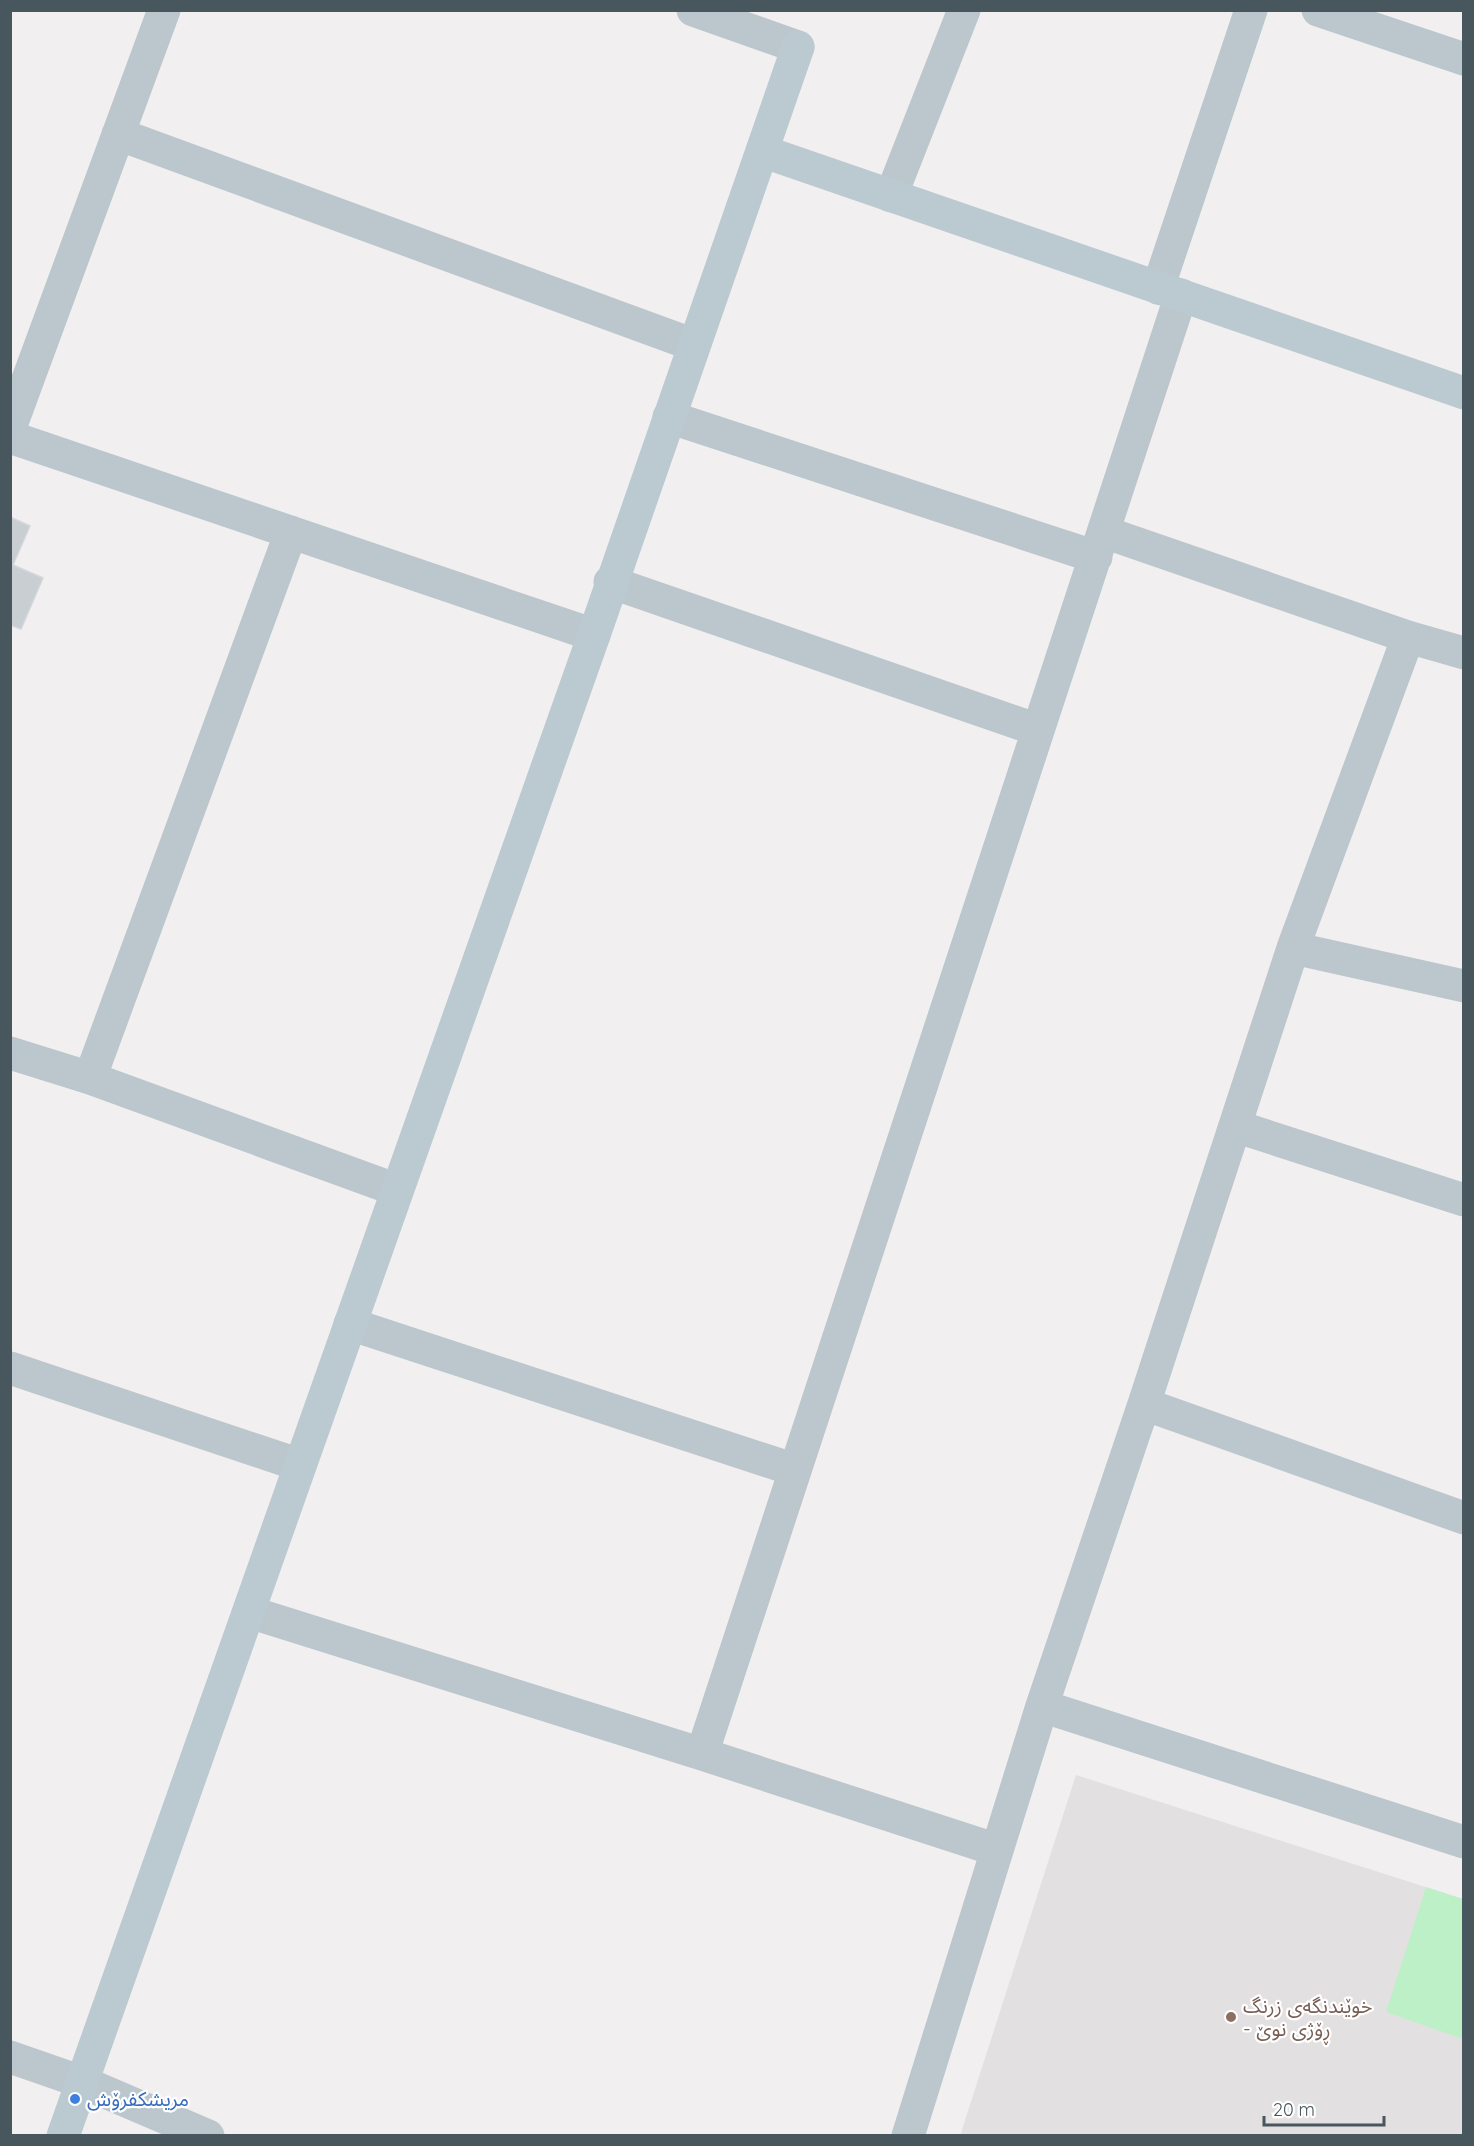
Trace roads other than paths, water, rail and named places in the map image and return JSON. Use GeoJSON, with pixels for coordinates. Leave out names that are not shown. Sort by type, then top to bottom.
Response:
{"type":"FeatureCollection","features":[{"type":"Feature","properties":{"kind":"street"},"geometry":{"type":"LineString","coordinates":[[10,428],[164,10]]}},
{"type":"Feature","properties":{"kind":"street"},"geometry":{"type":"LineString","coordinates":[[891,196],[964,10]]}},
{"type":"Feature","properties":{"kind":"street"},"geometry":{"type":"LineString","coordinates":[[702,1754],[1100,545],[1169,291],[1251,10]]}},
{"type":"Feature","properties":{"kind":"street"},"geometry":{"type":"LineString","coordinates":[[1318,10],[1464,60]]}},
{"type":"Feature","properties":{"kind":"street"},"geometry":{"type":"LineString","coordinates":[[63,2136],[594,635],[610,582],[798,46],[698,11]]}},
{"type":"Feature","properties":{"kind":"street"},"geometry":{"type":"LineString","coordinates":[[118,134],[693,345]]}},
{"type":"Feature","properties":{"kind":"street"},"geometry":{"type":"LineString","coordinates":[[762,151],[1464,393]]}},
{"type":"Feature","properties":{"kind":"street"},"geometry":{"type":"LineString","coordinates":[[669,417],[1464,653]]}},
{"type":"Feature","properties":{"kind":"street"},"geometry":{"type":"LineString","coordinates":[[10,437],[594,635]]}},
{"type":"Feature","properties":{"kind":"street"},"geometry":{"type":"LineString","coordinates":[[90,1078],[291,532]]}},
{"type":"Feature","properties":{"kind":"street"},"geometry":{"type":"LineString","coordinates":[[610,582],[1038,730]]}},
{"type":"Feature","properties":{"kind":"street"},"geometry":{"type":"LineString","coordinates":[[908,2136],[1042,1706],[1293,948],[1408,637]]}},
{"type":"Feature","properties":{"kind":"street"},"geometry":{"type":"LineString","coordinates":[[1293,948],[1464,986]]}},
{"type":"Feature","properties":{"kind":"street"},"geometry":{"type":"LineString","coordinates":[[10,1053],[90,1078],[397,1190]]}},
{"type":"Feature","properties":{"kind":"street"},"geometry":{"type":"LineString","coordinates":[[1235,1126],[1464,1200]]}},
{"type":"Feature","properties":{"kind":"street"},"geometry":{"type":"LineString","coordinates":[[350,1324],[795,1470]]}},
{"type":"Feature","properties":{"kind":"street"},"geometry":{"type":"LineString","coordinates":[[10,1368],[300,1466]]}},
{"type":"Feature","properties":{"kind":"street"},"geometry":{"type":"LineString","coordinates":[[1143,1404],[1464,1518]]}},
{"type":"Feature","properties":{"kind":"street"},"geometry":{"type":"LineString","coordinates":[[249,1612],[702,1754],[997,1850]]}},
{"type":"Feature","properties":{"kind":"street"},"geometry":{"type":"LineString","coordinates":[[1042,1706],[1464,1842]]}},
{"type":"Feature","properties":{"kind":"street"},"geometry":{"type":"LineString","coordinates":[[10,2057],[82,2082],[207,2136]]}},
{"type":"Feature","properties":{"kind":"place","name":"خوێندنگەی زرنگ - ڕۆژی نوێ"},"geometry":{"type":"Point","coordinates":[1231,2017]}},
{"type":"Feature","properties":{"kind":"place","name":"مریشکفرۆش"},"geometry":{"type":"Point","coordinates":[75,2099]}}]}
